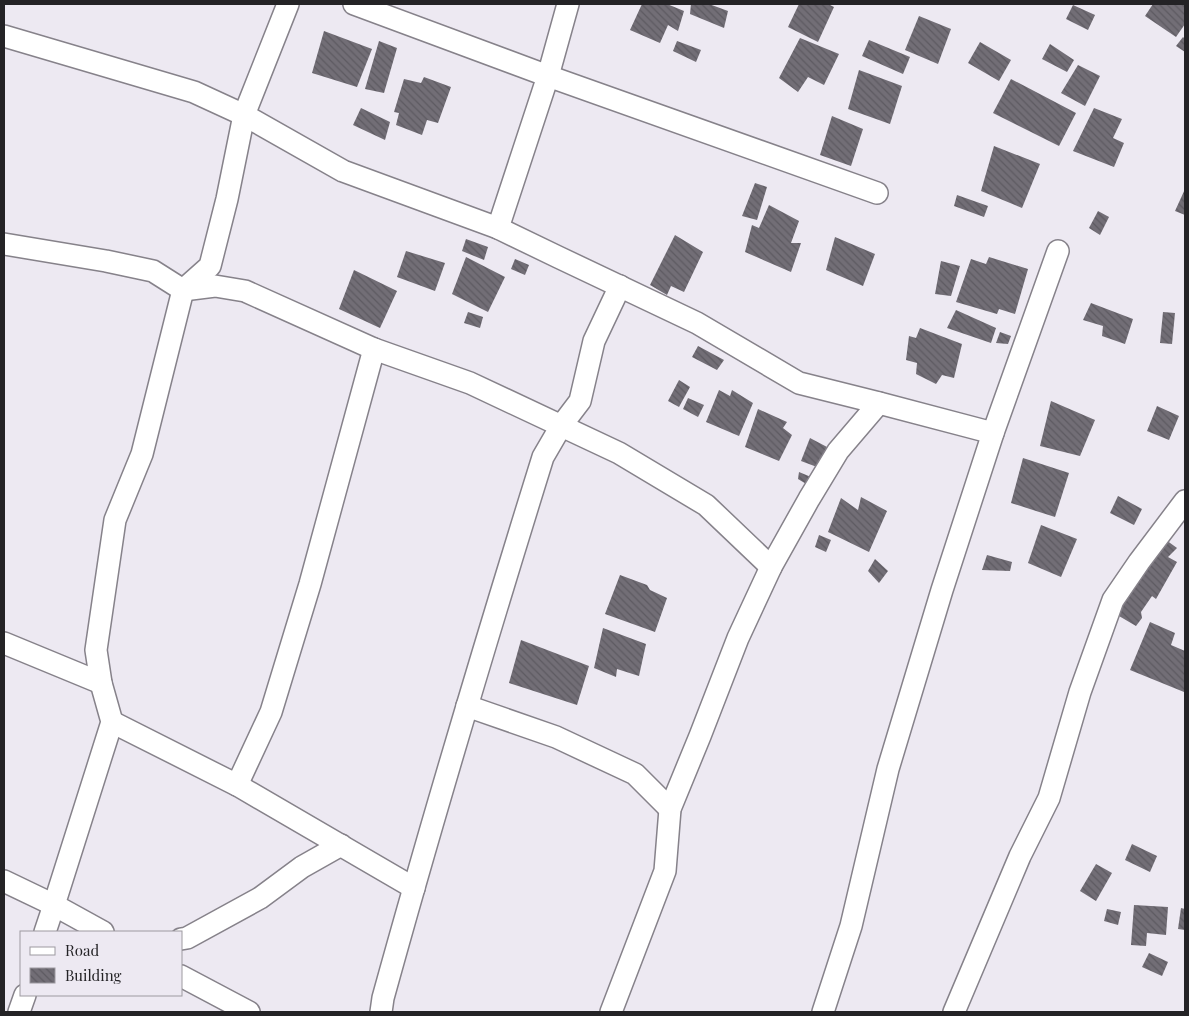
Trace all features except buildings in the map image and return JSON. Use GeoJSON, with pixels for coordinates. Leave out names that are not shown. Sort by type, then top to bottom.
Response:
{"type":"FeatureCollection","features":[{"type":"Feature","properties":{"kind":"street"},"geometry":{"type":"LineString","coordinates":[[45,931],[112,722],[101,682],[96,650],[115,520],[142,454],[183,290],[210,266],[227,199],[244,115],[288,4]]}},
{"type":"Feature","properties":{"kind":"street"},"geometry":{"type":"LineString","coordinates":[[354,4],[548,76],[877,193]]}},
{"type":"Feature","properties":{"kind":"street"},"geometry":{"type":"LineString","coordinates":[[498,228],[548,76],[568,4]]}},
{"type":"Feature","properties":{"kind":"street"},"geometry":{"type":"LineString","coordinates":[[4,36],[194,92],[244,115],[344,170],[498,228],[697,323],[799,383],[992,433]]}},
{"type":"Feature","properties":{"kind":"street"},"geometry":{"type":"LineString","coordinates":[[4,244],[153,271],[183,290],[215,286],[246,291],[374,349],[470,383],[619,453],[706,505],[771,567]]}},
{"type":"Feature","properties":{"kind":"street"},"geometry":{"type":"LineString","coordinates":[[823,1012],[851,926],[888,769],[942,590],[992,433],[1058,251]]}},
{"type":"Feature","properties":{"kind":"street"},"geometry":{"type":"LineString","coordinates":[[381,1012],[383,998],[466,706],[543,457],[561,426],[580,401],[594,341],[620,286]]}},
{"type":"Feature","properties":{"kind":"street"},"geometry":{"type":"LineString","coordinates":[[237,785],[271,712],[310,584],[374,349]]}},
{"type":"Feature","properties":{"kind":"street"},"geometry":{"type":"LineString","coordinates":[[611,1012],[665,871],[670,808],[738,638],[771,567],[809,499],[838,451],[879,403]]}},
{"type":"Feature","properties":{"kind":"street"},"geometry":{"type":"LineString","coordinates":[[954,1012],[1020,856],[1050,798],[1080,692],[1113,600],[1185,501]]}},
{"type":"Feature","properties":{"kind":"street"},"geometry":{"type":"LineString","coordinates":[[4,643],[101,682]]}},
{"type":"Feature","properties":{"kind":"street"},"geometry":{"type":"LineString","coordinates":[[466,706],[556,737],[635,774],[670,808]]}},
{"type":"Feature","properties":{"kind":"street"},"geometry":{"type":"LineString","coordinates":[[112,722],[237,785],[414,888]]}},
{"type":"Feature","properties":{"kind":"street"},"geometry":{"type":"LineString","coordinates":[[182,939],[187,938],[260,898],[302,866],[341,845]]}},
{"type":"Feature","properties":{"kind":"street"},"geometry":{"type":"LineString","coordinates":[[4,881],[101,931]]}},
{"type":"Feature","properties":{"kind":"street"},"geometry":{"type":"LineString","coordinates":[[182,977],[249,1012]]}},
{"type":"Feature","properties":{"kind":"street"},"geometry":{"type":"LineString","coordinates":[[19,1012],[25,996]]}}]}
